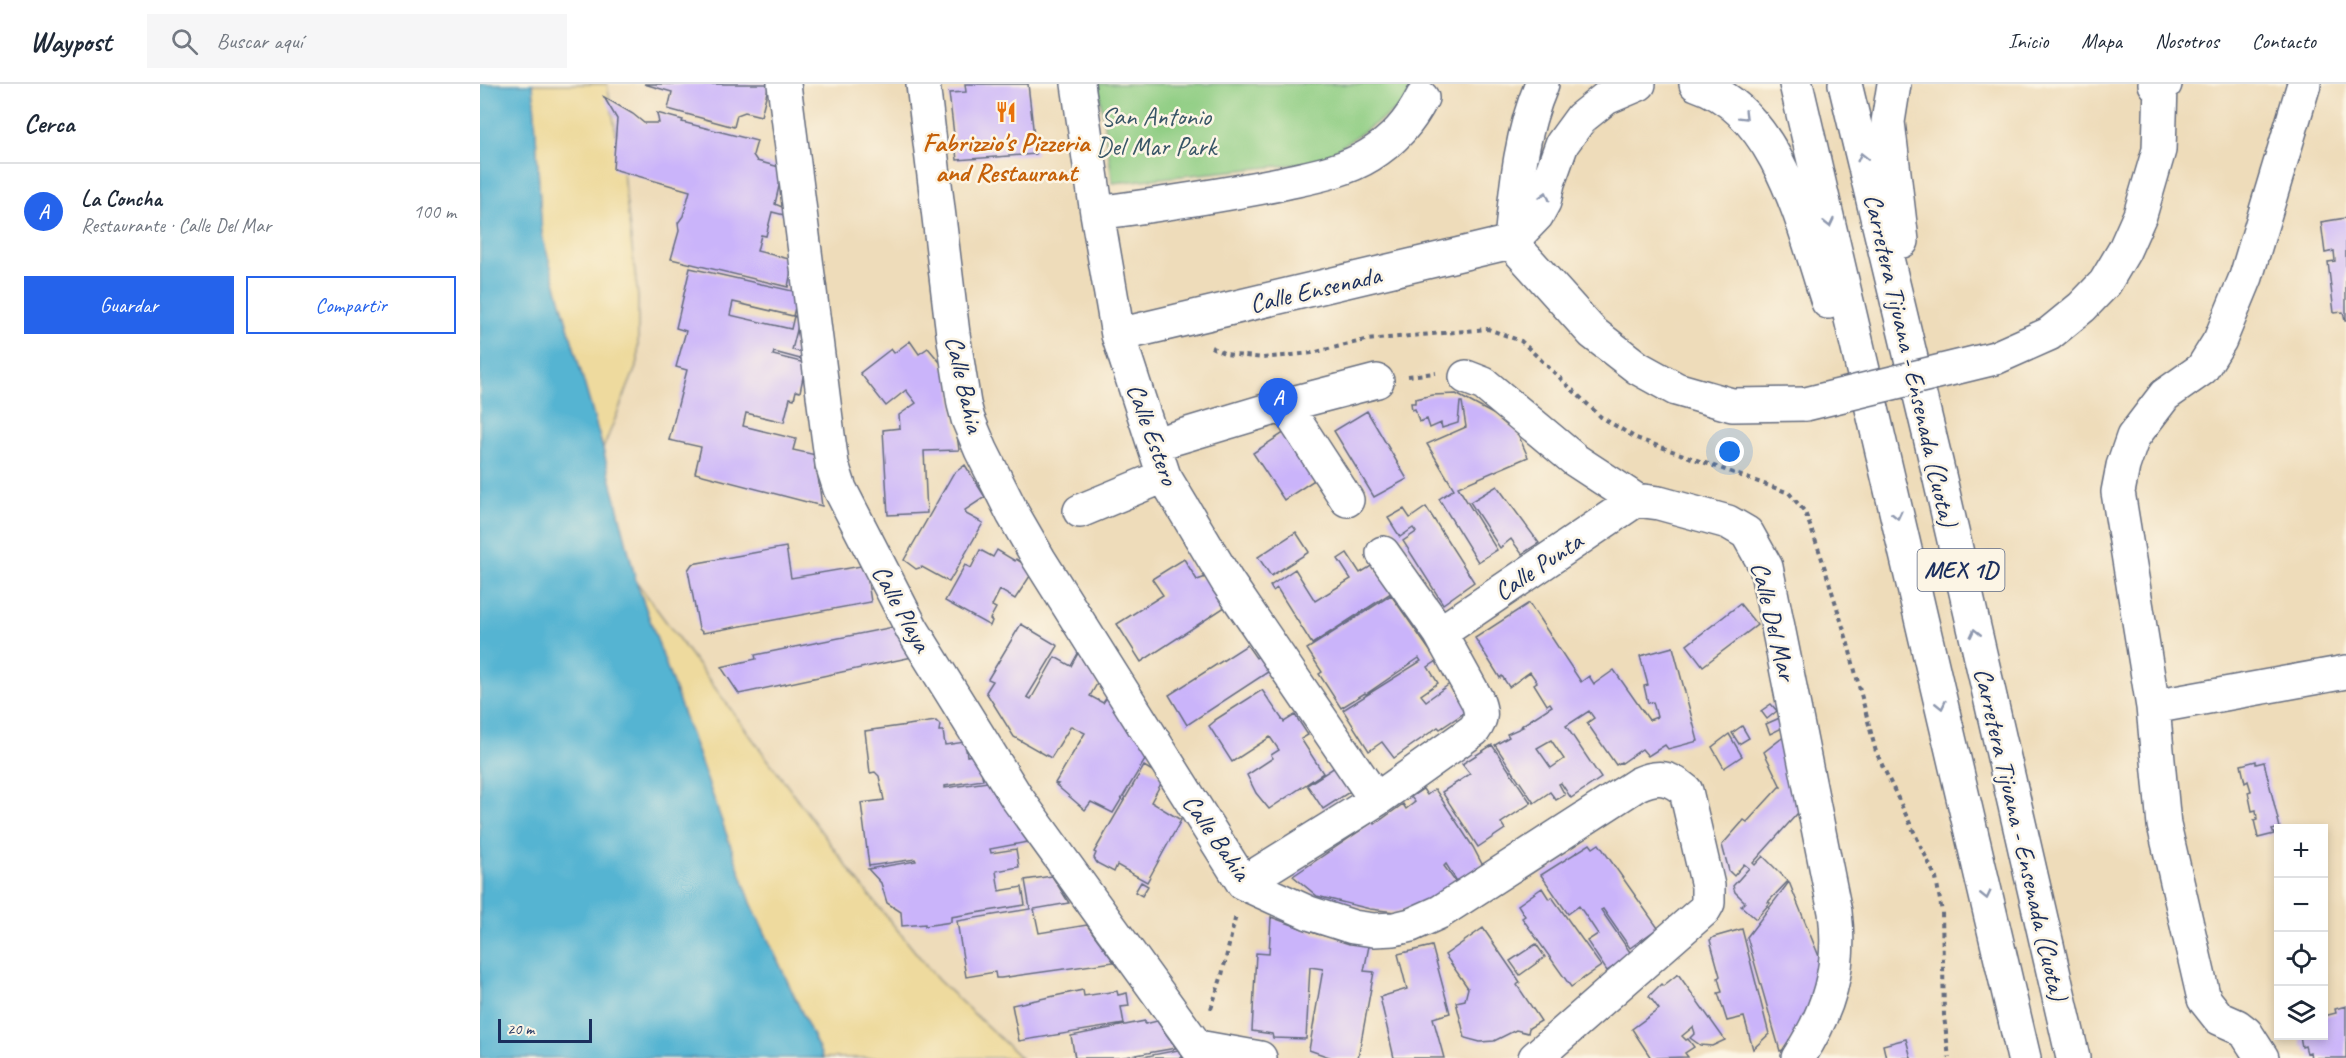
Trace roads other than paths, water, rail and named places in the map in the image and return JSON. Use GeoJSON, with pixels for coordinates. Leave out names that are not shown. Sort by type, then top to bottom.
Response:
{"type":"FeatureCollection","features":[{"type":"Feature","properties":{"kind":"main road","name":"Calle Playa"},"geometry":{"type":"LineString","coordinates":[[784,84],[832,464],[840,489],[912,629],[1017,798],[1202,1052]]}},
{"type":"Feature","properties":{"kind":"main road","name":"Calle Bahia"},"geometry":{"type":"LineString","coordinates":[[923,84],[952,334],[968,419],[1013,514],[1039,559],[1243,883],[1332,922],[1374,930],[1394,929],[1412,925],[1440,912],[1638,784],[1658,777],[1676,783],[1686,791],[1708,886],[1708,903],[1697,917],[1535,1058]]}},
{"type":"Feature","properties":{"kind":"main road","name":"Calle Estero"},"geometry":{"type":"LineString","coordinates":[[1078,84],[1118,335],[1164,476],[1227,581],[1376,800]]}},
{"type":"Feature","properties":{"kind":"main road"},"geometry":{"type":"LineString","coordinates":[[1542,84],[1529,117],[1522,145],[1511,242],[1593,333],[1638,368],[1676,389],[1732,405],[1806,404],[1995,358],[2049,334],[2082,307],[2105,283],[2120,260],[2140,215],[2159,150],[2160,84]]}},
{"type":"Feature","properties":{"kind":"main road"},"geometry":{"type":"LineString","coordinates":[[1511,242],[1537,215],[1544,202],[1554,163],[1562,144],[1581,118],[1606,98],[1639,84]]}},
{"type":"Feature","properties":{"kind":"main road"},"geometry":{"type":"LineString","coordinates":[[1696,84],[1713,90],[1744,114],[1769,146],[1791,191],[1889,479]]}},
{"type":"Feature","properties":{"kind":"main road","name":"Carretera Tijuana - Ensenada (Cuota)"},"geometry":{"type":"LineString","coordinates":[[1796,84],[2024,1058]]}},
{"type":"Feature","properties":{"kind":"main road","name":"Carretera Tijuana - Ensenada (Cuota)"},"geometry":{"type":"LineString","coordinates":[[1845,84],[1936,462],[2073,1058]]}},
{"type":"Feature","properties":{"kind":"main road"},"geometry":{"type":"LineString","coordinates":[[1894,84],[1888,122],[1889,146],[1936,462]]}},
{"type":"Feature","properties":{"kind":"main road"},"geometry":{"type":"LineString","coordinates":[[2262,1058],[2246,1034],[2219,1018],[2204,999],[2164,825],[2153,707],[2118,492],[2122,466],[2133,436],[2165,395],[2202,369],[2220,340],[2246,277],[2304,84]]}},
{"type":"Feature","properties":{"kind":"main road"},"geometry":{"type":"LineString","coordinates":[[1097,213],[1258,188],[1323,175],[1368,156],[1386,144],[1401,132],[1422,98]]}},
{"type":"Feature","properties":{"kind":"main road","name":"Calle Ensenada"},"geometry":{"type":"LineString","coordinates":[[1118,335],[1511,242]]}},
{"type":"Feature","properties":{"kind":"main road","name":"Calle Del Mar"},"geometry":{"type":"LineString","coordinates":[[1466,377],[1484,384],[1575,459],[1636,500],[1659,503],[1728,522],[1747,533],[1766,567],[1831,890],[1838,936],[1836,965],[1828,1003],[1798,1058]]}},
{"type":"Feature","properties":{"kind":"main road"},"geometry":{"type":"LineString","coordinates":[[1155,444],[1285,405],[1377,381]]}},
{"type":"Feature","properties":{"kind":"main road"},"geometry":{"type":"LineString","coordinates":[[1285,405],[1347,500]]}},
{"type":"Feature","properties":{"kind":"main road"},"geometry":{"type":"LineString","coordinates":[[1080,511],[1164,476]]}},
{"type":"Feature","properties":{"kind":"main road","name":"Calle Punta"},"geometry":{"type":"LineString","coordinates":[[1440,633],[1636,500]]}},
{"type":"Feature","properties":{"kind":"main road"},"geometry":{"type":"LineString","coordinates":[[1243,883],[1376,800],[1474,730],[1478,724],[1481,710],[1477,700],[1440,633],[1383,553]]}},
{"type":"Feature","properties":{"kind":"main road"},"geometry":{"type":"LineString","coordinates":[[2153,707],[2346,672]]}},
{"type":"Feature","properties":{"kind":"main road"},"geometry":{"type":"LineString","coordinates":[[1998,950],[2010,1058]]}},
{"type":"Feature","properties":{"kind":"main road"},"geometry":{"type":"LineString","coordinates":[[1202,1052],[1260,1058]]}},
{"type":"Feature","properties":{"kind":"water"},"geometry":{"type":"Polygon","coordinates":[[[480,84],[533,84],[542,236],[603,449],[636,581],[751,903],[823,1058],[480,1058],[480,84]]]}},
{"type":"Feature","properties":{"kind":"place","name":"Fabrizzio's Pizzeria and Restaurant"},"geometry":{"type":"Point","coordinates":[1006,112]}},
{"type":"Feature","properties":{"kind":"place","name":"La Concha"},"geometry":{"type":"Point","coordinates":[1278,428]}},
{"type":"Feature","properties":{"kind":"park label","name":"San Antonio Del Mar Park"},"geometry":{"type":"Point","coordinates":[1156,130]}}]}
